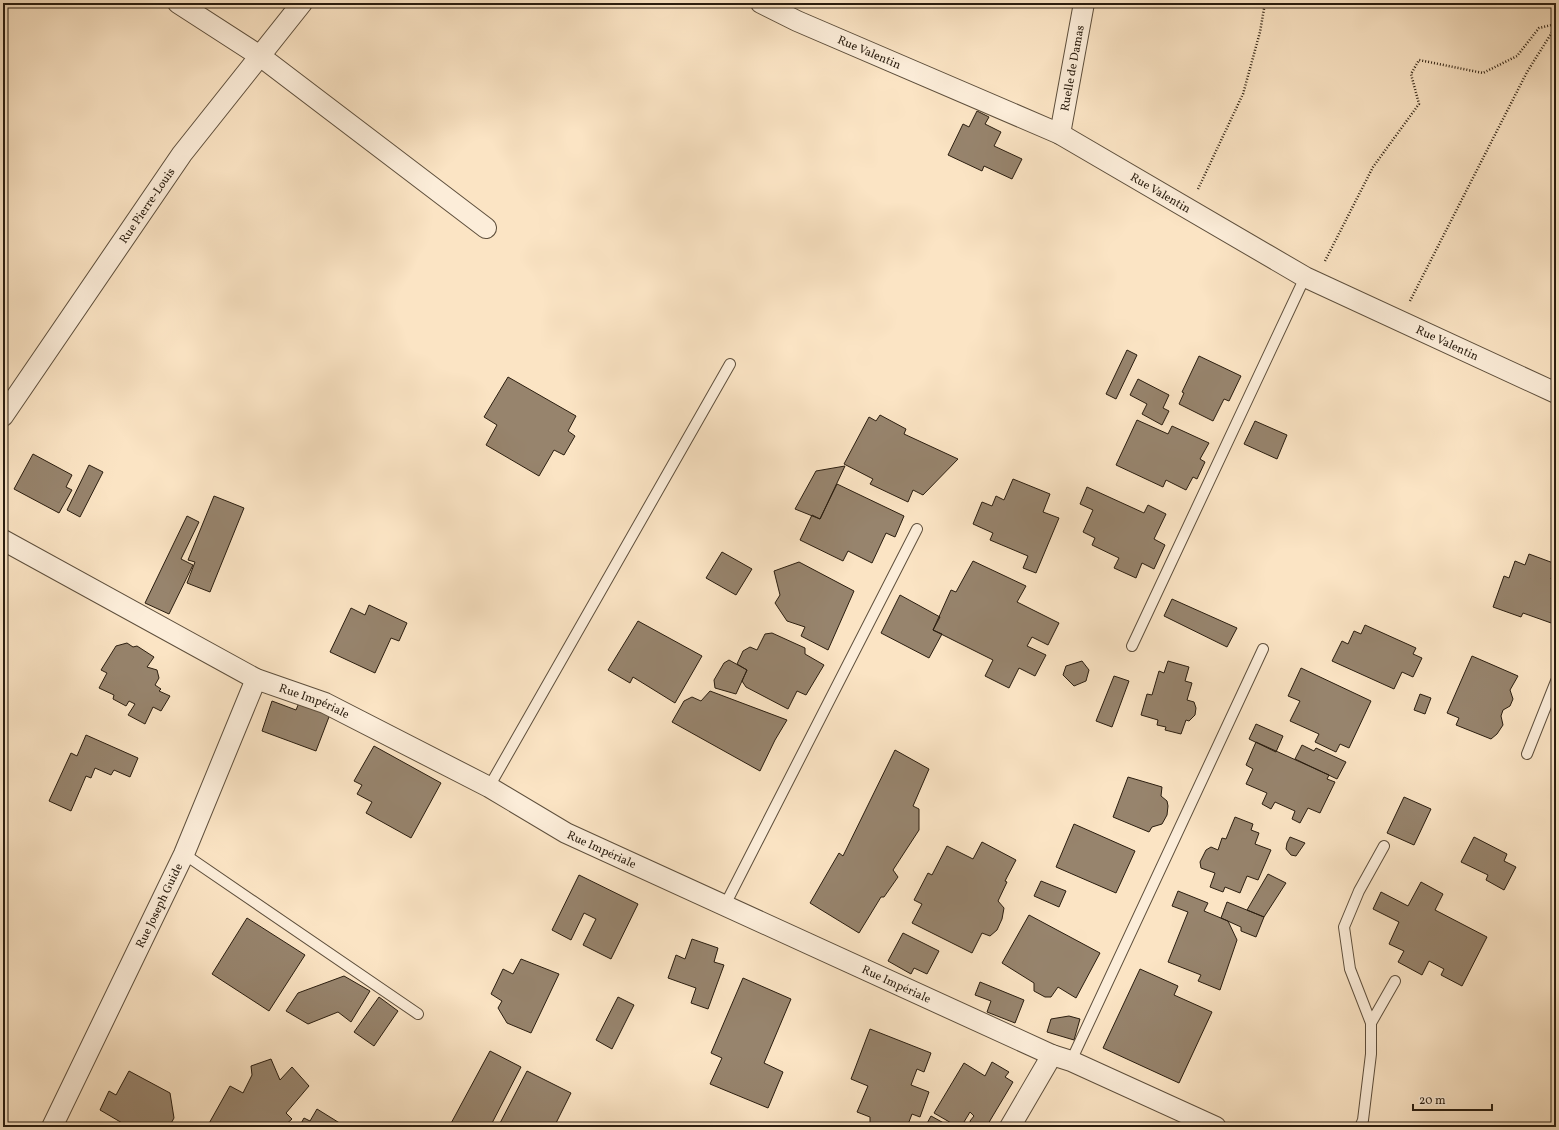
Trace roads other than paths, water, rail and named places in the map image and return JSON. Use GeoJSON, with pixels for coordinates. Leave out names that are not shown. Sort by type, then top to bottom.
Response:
{"type":"FeatureCollection","features":[{"type":"Feature","properties":{"kind":"street"},"geometry":{"type":"LineString","coordinates":[[178,3],[260,56],[486,228]]}},
{"type":"Feature","properties":{"kind":"street","name":"Rue Pierre-Louis"},"geometry":{"type":"LineString","coordinates":[[3,416],[182,154],[302,3]]}},
{"type":"Feature","properties":{"kind":"street","name":"Rue Valentin"},"geometry":{"type":"LineString","coordinates":[[761,3],[797,21],[1060,134],[1310,279],[1556,392]]}},
{"type":"Feature","properties":{"kind":"street","name":"Ruelle de Damas"},"geometry":{"type":"LineString","coordinates":[[1060,134],[1084,3]]}},
{"type":"Feature","properties":{"kind":"street","name":"Rue Impériale"},"geometry":{"type":"LineString","coordinates":[[3,540],[256,678],[325,703],[489,787],[566,833],[1052,1055],[1071,1062],[1216,1127]]}},
{"type":"Feature","properties":{"kind":"street","name":"Rue Joseph Guide"},"geometry":{"type":"LineString","coordinates":[[52,1127],[184,854],[256,678]]}},
{"type":"Feature","properties":{"kind":"street"},"geometry":{"type":"LineString","coordinates":[[1010,1127],[1052,1055]]}},
{"type":"Feature","properties":{"kind":"lane"},"geometry":{"type":"LineString","coordinates":[[1132,646],[1310,279]]}},
{"type":"Feature","properties":{"kind":"lane"},"geometry":{"type":"LineString","coordinates":[[489,787],[730,364]]}},
{"type":"Feature","properties":{"kind":"lane"},"geometry":{"type":"LineString","coordinates":[[725,905],[917,529]]}},
{"type":"Feature","properties":{"kind":"lane"},"geometry":{"type":"LineString","coordinates":[[1071,1062],[1263,649]]}},
{"type":"Feature","properties":{"kind":"lane"},"geometry":{"type":"LineString","coordinates":[[1527,754],[1556,681]]}},
{"type":"Feature","properties":{"kind":"lane"},"geometry":{"type":"LineString","coordinates":[[1360,1127],[1363,1120],[1371,1054],[1371,1023],[1350,969],[1344,927],[1359,891],[1384,846]]}},
{"type":"Feature","properties":{"kind":"lane"},"geometry":{"type":"LineString","coordinates":[[184,854],[418,1014]]}},
{"type":"Feature","properties":{"kind":"lane"},"geometry":{"type":"LineString","coordinates":[[1371,1023],[1395,981]]}}]}
